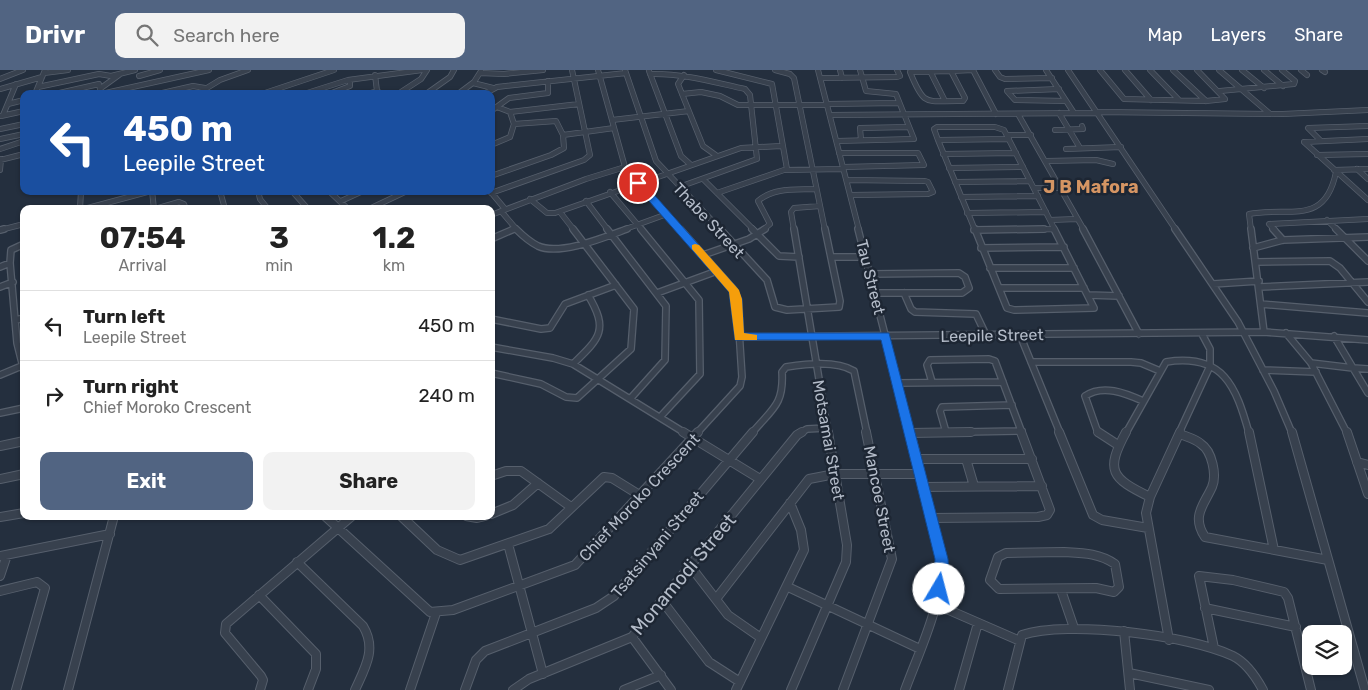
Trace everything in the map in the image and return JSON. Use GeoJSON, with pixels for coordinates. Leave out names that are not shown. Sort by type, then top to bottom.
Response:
{"type":"FeatureCollection","features":[{"type":"Feature","properties":{"kind":"street"},"geometry":{"type":"LineString","coordinates":[[0,79],[23,70]]}},
{"type":"Feature","properties":{"kind":"street"},"geometry":{"type":"LineString","coordinates":[[0,89],[44,73],[67,70]]}},
{"type":"Feature","properties":{"kind":"street"},"geometry":{"type":"LineString","coordinates":[[38,87],[99,74],[111,76],[136,70],[143,85]]}},
{"type":"Feature","properties":{"kind":"street"},"geometry":{"type":"LineString","coordinates":[[139,76],[160,70]]}},
{"type":"Feature","properties":{"kind":"street"},"geometry":{"type":"LineString","coordinates":[[120,90],[209,70]]}},
{"type":"Feature","properties":{"kind":"street"},"geometry":{"type":"LineString","coordinates":[[202,90],[226,77],[248,70]]}},
{"type":"Feature","properties":{"kind":"street"},"geometry":{"type":"LineString","coordinates":[[273,90],[334,70],[340,83]]}},
{"type":"Feature","properties":{"kind":"street"},"geometry":{"type":"LineString","coordinates":[[317,90],[375,75],[422,70]]}},
{"type":"Feature","properties":{"kind":"street"},"geometry":{"type":"LineString","coordinates":[[404,90],[421,79],[427,70]]}},
{"type":"Feature","properties":{"kind":"street"},"geometry":{"type":"LineString","coordinates":[[432,90],[450,78],[454,70]]}},
{"type":"Feature","properties":{"kind":"street"},"geometry":{"type":"LineString","coordinates":[[463,90],[473,83],[481,71],[500,74],[543,70]]}},
{"type":"Feature","properties":{"kind":"street"},"geometry":{"type":"LineString","coordinates":[[495,191],[587,158],[591,152],[572,70]]}},
{"type":"Feature","properties":{"kind":"street"},"geometry":{"type":"LineString","coordinates":[[716,70],[727,71],[771,83],[787,169]]}},
{"type":"Feature","properties":{"kind":"street"},"geometry":{"type":"LineString","coordinates":[[775,70],[792,75],[840,301],[839,307],[808,310]]}},
{"type":"Feature","properties":{"kind":"street","name":"Tau Street"},"geometry":{"type":"LineString","coordinates":[[818,70],[943,567],[935,604],[905,690]]}},
{"type":"Feature","properties":{"kind":"street"},"geometry":{"type":"LineString","coordinates":[[840,70],[842,78]]}},
{"type":"Feature","properties":{"kind":"street"},"geometry":{"type":"LineString","coordinates":[[837,141],[914,140],[894,92],[866,91],[860,70]]}},
{"type":"Feature","properties":{"kind":"street"},"geometry":{"type":"LineString","coordinates":[[879,70],[882,78]]}},
{"type":"Feature","properties":{"kind":"street"},"geometry":{"type":"LineString","coordinates":[[820,78],[899,77],[897,70]]}},
{"type":"Feature","properties":{"kind":"street"},"geometry":{"type":"LineString","coordinates":[[951,70],[965,100],[927,101],[922,99],[910,72],[951,70],[973,70],[996,114]]}},
{"type":"Feature","properties":{"kind":"street"},"geometry":{"type":"LineString","coordinates":[[996,70],[1000,77],[1005,78],[1052,78]]}},
{"type":"Feature","properties":{"kind":"street"},"geometry":{"type":"LineString","coordinates":[[1046,70],[1074,113]]}},
{"type":"Feature","properties":{"kind":"street"},"geometry":{"type":"LineString","coordinates":[[1068,70],[1122,147],[1213,284],[1245,333],[1264,370],[1289,424],[1365,690]]}},
{"type":"Feature","properties":{"kind":"street"},"geometry":{"type":"LineString","coordinates":[[1100,70],[1122,99],[1223,100],[1225,97],[1220,91],[1197,70]]}},
{"type":"Feature","properties":{"kind":"street"},"geometry":{"type":"LineString","coordinates":[[1126,70],[1151,100]]}},
{"type":"Feature","properties":{"kind":"street"},"geometry":{"type":"LineString","coordinates":[[1150,70],[1179,100]]}},
{"type":"Feature","properties":{"kind":"street"},"geometry":{"type":"LineString","coordinates":[[1173,70],[1206,101]]}},
{"type":"Feature","properties":{"kind":"street"},"geometry":{"type":"LineString","coordinates":[[1219,70],[1270,114]]}},
{"type":"Feature","properties":{"kind":"street"},"geometry":{"type":"LineString","coordinates":[[1242,70],[1264,88]]}},
{"type":"Feature","properties":{"kind":"street"},"geometry":{"type":"LineString","coordinates":[[1264,70],[1283,86]]}},
{"type":"Feature","properties":{"kind":"street"},"geometry":{"type":"LineString","coordinates":[[1220,91],[1292,86],[1295,82],[1282,70]]}},
{"type":"Feature","properties":{"kind":"street"},"geometry":{"type":"LineString","coordinates":[[1301,70],[1307,75]]}},
{"type":"Feature","properties":{"kind":"street"},"geometry":{"type":"LineString","coordinates":[[473,83],[493,88],[625,71]]}},
{"type":"Feature","properties":{"kind":"street","name":"Thabe Street"},"geometry":{"type":"LineString","coordinates":[[625,71],[656,161],[666,174],[767,280],[771,286],[775,307],[782,310],[808,310]]}},
{"type":"Feature","properties":{"kind":"street"},"geometry":{"type":"LineString","coordinates":[[717,83],[727,71]]}},
{"type":"Feature","properties":{"kind":"street"},"geometry":{"type":"LineString","coordinates":[[930,71],[945,101]]}},
{"type":"Feature","properties":{"kind":"street"},"geometry":{"type":"LineString","coordinates":[[679,187],[754,161],[758,156],[747,90],[664,72],[650,72],[681,156],[691,165]]}},
{"type":"Feature","properties":{"kind":"street"},"geometry":{"type":"LineString","coordinates":[[37,90],[44,73]]}},
{"type":"Feature","properties":{"kind":"street"},"geometry":{"type":"LineString","coordinates":[[495,213],[625,167],[599,73]]}},
{"type":"Feature","properties":{"kind":"street"},"geometry":{"type":"LineString","coordinates":[[72,90],[98,84],[101,88],[120,74]]}},
{"type":"Feature","properties":{"kind":"street"},"geometry":{"type":"LineString","coordinates":[[375,75],[376,90]]}},
{"type":"Feature","properties":{"kind":"street"},"geometry":{"type":"LineString","coordinates":[[684,76],[678,82],[703,146],[717,156]]}},
{"type":"Feature","properties":{"kind":"street"},"geometry":{"type":"LineString","coordinates":[[340,90],[350,86],[350,80]]}},
{"type":"Feature","properties":{"kind":"street"},"geometry":{"type":"LineString","coordinates":[[497,106],[509,98],[548,93],[548,81]]}},
{"type":"Feature","properties":{"kind":"street"},"geometry":{"type":"LineString","coordinates":[[1,116],[16,84]]}},
{"type":"Feature","properties":{"kind":"street"},"geometry":{"type":"LineString","coordinates":[[174,90],[190,86],[205,88]]}},
{"type":"Feature","properties":{"kind":"street"},"geometry":{"type":"LineString","coordinates":[[1059,89],[1007,91],[1015,100],[1066,100]]}},
{"type":"Feature","properties":{"kind":"street"},"geometry":{"type":"LineString","coordinates":[[682,94],[701,92],[720,96],[734,104],[750,106],[900,103]]}},
{"type":"Feature","properties":{"kind":"street"},"geometry":{"type":"LineString","coordinates":[[8,104],[20,101]]}},
{"type":"Feature","properties":{"kind":"street"},"geometry":{"type":"LineString","coordinates":[[497,106],[510,112],[579,104]]}},
{"type":"Feature","properties":{"kind":"street"},"geometry":{"type":"LineString","coordinates":[[830,115],[1097,112],[1270,114],[1368,110]]}},
{"type":"Feature","properties":{"kind":"street"},"geometry":{"type":"LineString","coordinates":[[612,120],[689,111]]}},
{"type":"Feature","properties":{"kind":"street"},"geometry":{"type":"LineString","coordinates":[[1,116],[20,112]]}},
{"type":"Feature","properties":{"kind":"street"},"geometry":{"type":"LineString","coordinates":[[495,144],[509,139],[514,124],[510,112]]}},
{"type":"Feature","properties":{"kind":"street"},"geometry":{"type":"LineString","coordinates":[[1059,113],[1080,148]]}},
{"type":"Feature","properties":{"kind":"street"},"geometry":{"type":"LineString","coordinates":[[1018,114],[1046,161],[1139,334]]}},
{"type":"Feature","properties":{"kind":"street"},"geometry":{"type":"LineString","coordinates":[[495,175],[562,150],[563,135],[558,122],[554,120],[514,124]]}},
{"type":"Feature","properties":{"kind":"street"},"geometry":{"type":"LineString","coordinates":[[0,129],[20,125]]}},
{"type":"Feature","properties":{"kind":"street"},"geometry":{"type":"LineString","coordinates":[[1055,130],[1083,129],[1082,126]]}},
{"type":"Feature","properties":{"kind":"street"},"geometry":{"type":"LineString","coordinates":[[1320,140],[1308,128],[1368,126]]}},
{"type":"Feature","properties":{"kind":"street"},"geometry":{"type":"LineString","coordinates":[[861,140],[860,128],[909,127]]}},
{"type":"Feature","properties":{"kind":"street"},"geometry":{"type":"LineString","coordinates":[[1000,127],[1008,137],[1094,306],[1093,309],[1014,310],[1007,308],[938,140],[935,128],[1000,127]]}},
{"type":"Feature","properties":{"kind":"street"},"geometry":{"type":"LineString","coordinates":[[563,135],[614,128]]}},
{"type":"Feature","properties":{"kind":"street"},"geometry":{"type":"LineString","coordinates":[[0,139],[20,135]]}},
{"type":"Feature","properties":{"kind":"street"},"geometry":{"type":"LineString","coordinates":[[938,140],[1031,135]]}},
{"type":"Feature","properties":{"kind":"street"},"geometry":{"type":"LineString","coordinates":[[1368,139],[1304,142],[1368,200]]}},
{"type":"Feature","properties":{"kind":"street"},"geometry":{"type":"LineString","coordinates":[[0,149],[20,142]]}},
{"type":"Feature","properties":{"kind":"street"},"geometry":{"type":"LineString","coordinates":[[530,199],[547,213],[560,212],[610,192],[743,147],[782,146]]}},
{"type":"Feature","properties":{"kind":"street"},"geometry":{"type":"LineString","coordinates":[[1066,149],[1122,147]]}},
{"type":"Feature","properties":{"kind":"street"},"geometry":{"type":"LineString","coordinates":[[716,193],[787,169],[924,165],[918,153],[840,153]]}},
{"type":"Feature","properties":{"kind":"street"},"geometry":{"type":"LineString","coordinates":[[875,153],[878,167]]}},
{"type":"Feature","properties":{"kind":"street"},"geometry":{"type":"LineString","coordinates":[[943,154],[1016,153]]}},
{"type":"Feature","properties":{"kind":"street"},"geometry":{"type":"LineString","coordinates":[[1317,155],[1368,154]]}},
{"type":"Feature","properties":{"kind":"street"},"geometry":{"type":"LineString","coordinates":[[0,170],[1,159],[20,155]]}},
{"type":"Feature","properties":{"kind":"street"},"geometry":{"type":"LineString","coordinates":[[1046,161],[1096,160],[1113,164]]}},
{"type":"Feature","properties":{"kind":"street","name":"Chief Moroko Crescent"},"geometry":{"type":"LineString","coordinates":[[436,613],[453,610],[575,565],[740,386],[742,376],[736,296],[717,271],[625,167]]}},
{"type":"Feature","properties":{"kind":"street"},"geometry":{"type":"LineString","coordinates":[[949,168],[1022,167]]}},
{"type":"Feature","properties":{"kind":"street"},"geometry":{"type":"LineString","coordinates":[[1357,169],[1368,179]]}},
{"type":"Feature","properties":{"kind":"street"},"geometry":{"type":"LineString","coordinates":[[1335,171],[1368,169]]}},
{"type":"Feature","properties":{"kind":"street"},"geometry":{"type":"LineString","coordinates":[[1264,332],[1250,214],[1316,208],[1324,204],[1330,196],[1335,171]]}},
{"type":"Feature","properties":{"kind":"street"},"geometry":{"type":"LineString","coordinates":[[703,179],[779,256],[799,257]]}},
{"type":"Feature","properties":{"kind":"street"},"geometry":{"type":"LineString","coordinates":[[847,180],[925,181],[928,182],[933,192],[928,194],[850,195]]}},
{"type":"Feature","properties":{"kind":"street"},"geometry":{"type":"LineString","coordinates":[[955,182],[1030,181]]}},
{"type":"Feature","properties":{"kind":"street"},"geometry":{"type":"LineString","coordinates":[[1034,188],[1059,188]]}},
{"type":"Feature","properties":{"kind":"street"},"geometry":{"type":"LineString","coordinates":[[703,255],[757,235],[770,224],[758,201],[760,199],[778,192],[816,189]]}},
{"type":"Feature","properties":{"kind":"street"},"geometry":{"type":"LineString","coordinates":[[610,192],[699,300],[700,372],[696,380],[661,416]]}},
{"type":"Feature","properties":{"kind":"street"},"geometry":{"type":"LineString","coordinates":[[97,205],[136,195]]}},
{"type":"Feature","properties":{"kind":"street"},"geometry":{"type":"LineString","coordinates":[[296,195],[304,205]]}},
{"type":"Feature","properties":{"kind":"street"},"geometry":{"type":"LineString","coordinates":[[333,195],[344,205]]}},
{"type":"Feature","properties":{"kind":"street"},"geometry":{"type":"LineString","coordinates":[[341,202],[355,195]]}},
{"type":"Feature","properties":{"kind":"street"},"geometry":{"type":"LineString","coordinates":[[377,205],[398,195]]}},
{"type":"Feature","properties":{"kind":"street"},"geometry":{"type":"LineString","coordinates":[[493,195],[514,229],[544,248],[584,244],[666,214]]}},
{"type":"Feature","properties":{"kind":"street"},"geometry":{"type":"LineString","coordinates":[[961,197],[1038,196]]}},
{"type":"Feature","properties":{"kind":"street"},"geometry":{"type":"LineString","coordinates":[[586,201],[666,306],[666,356],[660,368],[630,399]]}},
{"type":"Feature","properties":{"kind":"street"},"geometry":{"type":"LineString","coordinates":[[168,205],[179,202],[184,205]]}},
{"type":"Feature","properties":{"kind":"street","name":"Motsamai Street"},"geometry":{"type":"LineString","coordinates":[[791,690],[847,553],[791,210],[820,206]]}},
{"type":"Feature","properties":{"kind":"street"},"geometry":{"type":"LineString","coordinates":[[495,375],[541,384],[572,398],[580,396],[599,380],[629,352],[632,346],[634,311],[560,212]]}},
{"type":"Feature","properties":{"kind":"street"},"geometry":{"type":"LineString","coordinates":[[968,213],[1046,212]]}},
{"type":"Feature","properties":{"kind":"street"},"geometry":{"type":"LineString","coordinates":[[1050,220],[1077,219]]}},
{"type":"Feature","properties":{"kind":"street"},"geometry":{"type":"LineString","coordinates":[[1283,240],[1269,224],[1368,219]]}},
{"type":"Feature","properties":{"kind":"street"},"geometry":{"type":"LineString","coordinates":[[1327,220],[1368,261]]}},
{"type":"Feature","properties":{"kind":"street"},"geometry":{"type":"LineString","coordinates":[[0,230],[20,225]]}},
{"type":"Feature","properties":{"kind":"street"},"geometry":{"type":"LineString","coordinates":[[495,237],[514,229]]}},
{"type":"Feature","properties":{"kind":"street"},"geometry":{"type":"LineString","coordinates":[[974,230],[1054,229]]}},
{"type":"Feature","properties":{"kind":"street"},"geometry":{"type":"LineString","coordinates":[[1253,248],[1283,240],[1368,237]]}},
{"type":"Feature","properties":{"kind":"street"},"geometry":{"type":"LineString","coordinates":[[20,245],[11,250],[10,263],[17,342],[20,354]]}},
{"type":"Feature","properties":{"kind":"street"},"geometry":{"type":"LineString","coordinates":[[982,248],[1064,247]]}},
{"type":"Feature","properties":{"kind":"street"},"geometry":{"type":"LineString","coordinates":[[831,256],[866,257]]}},
{"type":"Feature","properties":{"kind":"street"},"geometry":{"type":"LineString","coordinates":[[1256,262],[1330,261],[1353,283],[1368,302]]}},
{"type":"Feature","properties":{"kind":"street"},"geometry":{"type":"LineString","coordinates":[[0,267],[10,263]]}},
{"type":"Feature","properties":{"kind":"street"},"geometry":{"type":"LineString","coordinates":[[990,268],[1074,268]]}},
{"type":"Feature","properties":{"kind":"street"},"geometry":{"type":"LineString","coordinates":[[657,293],[717,271]]}},
{"type":"Feature","properties":{"kind":"street"},"geometry":{"type":"LineString","coordinates":[[870,274],[960,273],[965,277],[969,288],[962,293],[875,293]]}},
{"type":"Feature","properties":{"kind":"street"},"geometry":{"type":"LineString","coordinates":[[0,287],[13,282]]}},
{"type":"Feature","properties":{"kind":"street"},"geometry":{"type":"LineString","coordinates":[[1213,284],[1368,282]]}},
{"type":"Feature","properties":{"kind":"street"},"geometry":{"type":"LineString","coordinates":[[495,320],[548,329],[553,325],[565,304],[616,285]]}},
{"type":"Feature","properties":{"kind":"street"},"geometry":{"type":"LineString","coordinates":[[999,288],[1084,288]]}},
{"type":"Feature","properties":{"kind":"street"},"geometry":{"type":"LineString","coordinates":[[904,293],[911,309],[915,312],[976,314],[986,336]]}},
{"type":"Feature","properties":{"kind":"street"},"geometry":{"type":"LineString","coordinates":[[573,364],[596,342],[600,333],[601,318],[588,295]]}},
{"type":"Feature","properties":{"kind":"street"},"geometry":{"type":"LineString","coordinates":[[1088,296],[1119,296]]}},
{"type":"Feature","properties":{"kind":"street"},"geometry":{"type":"LineString","coordinates":[[1262,304],[1368,313]]}},
{"type":"Feature","properties":{"kind":"street"},"geometry":{"type":"LineString","coordinates":[[16,320],[20,319]]}},
{"type":"Feature","properties":{"kind":"street","name":"Leepile Street"},"geometry":{"type":"LineString","coordinates":[[739,337],[1264,332],[1368,340]]}},
{"type":"Feature","properties":{"kind":"street"},"geometry":{"type":"LineString","coordinates":[[1286,333],[1316,372],[1344,423],[1368,494]]}},
{"type":"Feature","properties":{"kind":"street"},"geometry":{"type":"LineString","coordinates":[[1168,640],[1146,514],[1150,497],[1210,366],[1210,349],[1202,334]]}},
{"type":"Feature","properties":{"kind":"street"},"geometry":{"type":"LineString","coordinates":[[1020,335],[1093,514],[1102,520],[1148,528]]}},
{"type":"Feature","properties":{"kind":"street"},"geometry":{"type":"LineString","coordinates":[[1334,336],[1368,393]]}},
{"type":"Feature","properties":{"kind":"street"},"geometry":{"type":"LineString","coordinates":[[495,348],[553,358],[573,364],[661,416],[760,479]]}},
{"type":"Feature","properties":{"kind":"street"},"geometry":{"type":"LineString","coordinates":[[930,518],[1048,515],[1049,507],[995,361],[988,359],[930,360],[927,365],[932,382]]}},
{"type":"Feature","properties":{"kind":"street"},"geometry":{"type":"LineString","coordinates":[[1150,497],[1127,485],[1120,478],[1112,460],[1118,445],[1160,371],[1168,361],[1210,366],[1226,376],[1242,406],[1274,550]]}},
{"type":"Feature","properties":{"kind":"street"},"geometry":{"type":"LineString","coordinates":[[1031,362],[1131,362],[1141,363],[1160,371]]}},
{"type":"Feature","properties":{"kind":"street"},"geometry":{"type":"LineString","coordinates":[[1310,363],[1368,369]]}},
{"type":"Feature","properties":{"kind":"street","name":"Tsatsinyani Street"},"geometry":{"type":"LineString","coordinates":[[465,690],[471,670],[481,654],[596,608],[609,600],[780,400],[784,391],[784,369],[789,367],[816,366]]}},
{"type":"Feature","properties":{"kind":"street","name":"Mancoe Street"},"geometry":{"type":"LineString","coordinates":[[816,366],[846,366],[854,370],[892,559],[843,690]]}},
{"type":"Feature","properties":{"kind":"street"},"geometry":{"type":"LineString","coordinates":[[0,375],[20,368]]}},
{"type":"Feature","properties":{"kind":"street"},"geometry":{"type":"LineString","coordinates":[[1264,370],[1316,372]]}},
{"type":"Feature","properties":{"kind":"street"},"geometry":{"type":"LineString","coordinates":[[897,383],[1003,382]]}},
{"type":"Feature","properties":{"kind":"street"},"geometry":{"type":"LineString","coordinates":[[1118,445],[1099,435],[1085,396],[1092,392],[1120,391],[1143,401]]}},
{"type":"Feature","properties":{"kind":"street"},"geometry":{"type":"LineString","coordinates":[[946,432],[940,411],[942,407],[1012,405]]}},
{"type":"Feature","properties":{"kind":"street"},"geometry":{"type":"LineString","coordinates":[[0,413],[20,409]]}},
{"type":"Feature","properties":{"kind":"street","name":"Monamodi Street"},"geometry":{"type":"LineString","coordinates":[[514,690],[521,683],[632,637],[663,602],[760,479],[798,435],[807,429],[826,428]]}},
{"type":"Feature","properties":{"kind":"street"},"geometry":{"type":"LineString","coordinates":[[910,433],[1022,432]]}},
{"type":"Feature","properties":{"kind":"street"},"geometry":{"type":"LineString","coordinates":[[1180,434],[1202,444],[1211,456],[1213,485],[1199,509],[1203,534],[1213,540],[1328,560]]}},
{"type":"Feature","properties":{"kind":"street"},"geometry":{"type":"LineString","coordinates":[[0,446],[20,442]]}},
{"type":"Feature","properties":{"kind":"street"},"geometry":{"type":"LineString","coordinates":[[915,459],[1032,459]]}},
{"type":"Feature","properties":{"kind":"street"},"geometry":{"type":"LineString","coordinates":[[966,459],[974,486]]}},
{"type":"Feature","properties":{"kind":"street"},"geometry":{"type":"LineString","coordinates":[[1357,462],[1368,465]]}},
{"type":"Feature","properties":{"kind":"street"},"geometry":{"type":"LineString","coordinates":[[495,475],[516,470],[571,507]]}},
{"type":"Feature","properties":{"kind":"street"},"geometry":{"type":"LineString","coordinates":[[716,599],[748,560],[808,479],[834,474],[919,474]]}},
{"type":"Feature","properties":{"kind":"street"},"geometry":{"type":"LineString","coordinates":[[0,479],[20,475]]}},
{"type":"Feature","properties":{"kind":"street"},"geometry":{"type":"LineString","coordinates":[[405,520],[445,556],[455,560],[468,559],[549,529],[604,476],[612,478],[640,496]]}},
{"type":"Feature","properties":{"kind":"street"},"geometry":{"type":"LineString","coordinates":[[495,512],[513,505],[538,483]]}},
{"type":"Feature","properties":{"kind":"street"},"geometry":{"type":"LineString","coordinates":[[922,486],[1042,486]]}},
{"type":"Feature","properties":{"kind":"street"},"geometry":{"type":"LineString","coordinates":[[663,602],[709,662],[738,686],[788,587],[805,546],[790,503]]}},
{"type":"Feature","properties":{"kind":"street"},"geometry":{"type":"LineString","coordinates":[[0,516],[20,512]]}},
{"type":"Feature","properties":{"kind":"street"},"geometry":{"type":"LineString","coordinates":[[68,690],[113,520]]}},
{"type":"Feature","properties":{"kind":"street"},"geometry":{"type":"LineString","coordinates":[[328,520],[424,607],[436,613],[410,690]]}},
{"type":"Feature","properties":{"kind":"street"},"geometry":{"type":"LineString","coordinates":[[260,690],[263,680],[260,672],[224,633],[224,629],[230,619],[348,520]]}},
{"type":"Feature","properties":{"kind":"street"},"geometry":{"type":"LineString","coordinates":[[0,576],[4,556],[110,534]]}},
{"type":"Feature","properties":{"kind":"street"},"geometry":{"type":"LineString","coordinates":[[508,544],[543,674]]}},
{"type":"Feature","properties":{"kind":"street"},"geometry":{"type":"LineString","coordinates":[[1006,553],[1085,554],[1104,556],[1115,564],[1117,591],[1096,588],[1061,590],[999,588],[990,580],[993,566],[998,557],[1006,553]]}},
{"type":"Feature","properties":{"kind":"street"},"geometry":{"type":"LineString","coordinates":[[297,562],[362,626],[371,638],[370,651],[355,690]]}},
{"type":"Feature","properties":{"kind":"street"},"geometry":{"type":"LineString","coordinates":[[691,567],[734,621],[761,638]]}},
{"type":"Feature","properties":{"kind":"street"},"geometry":{"type":"LineString","coordinates":[[1214,648],[1200,576],[1226,578],[1275,589],[1287,594],[1311,690]]}},
{"type":"Feature","properties":{"kind":"street"},"geometry":{"type":"LineString","coordinates":[[0,591],[37,582],[45,588],[16,690]]}},
{"type":"Feature","properties":{"kind":"street"},"geometry":{"type":"LineString","coordinates":[[788,587],[869,623],[920,649]]}},
{"type":"Feature","properties":{"kind":"street"},"geometry":{"type":"LineString","coordinates":[[1061,590],[1074,628]]}},
{"type":"Feature","properties":{"kind":"street"},"geometry":{"type":"LineString","coordinates":[[259,595],[316,654],[316,669],[308,690]]}},
{"type":"Feature","properties":{"kind":"street"},"geometry":{"type":"LineString","coordinates":[[935,604],[1020,642]]}},
{"type":"Feature","properties":{"kind":"street"},"geometry":{"type":"LineString","coordinates":[[1205,608],[1296,627]]}},
{"type":"Feature","properties":{"kind":"street"},"geometry":{"type":"LineString","coordinates":[[959,690],[978,623]]}},
{"type":"Feature","properties":{"kind":"street"},"geometry":{"type":"LineString","coordinates":[[1008,690],[1022,635],[1030,630],[1074,628],[1124,631],[1214,648],[1235,656],[1244,663],[1263,690]]}},
{"type":"Feature","properties":{"kind":"street"},"geometry":{"type":"LineString","coordinates":[[1124,631],[1130,690]]}},
{"type":"Feature","properties":{"kind":"street"},"geometry":{"type":"LineString","coordinates":[[632,637],[671,690]]}},
{"type":"Feature","properties":{"kind":"street"},"geometry":{"type":"LineString","coordinates":[[1129,673],[1175,686],[1209,690]]}},
{"type":"Feature","properties":{"kind":"street"},"geometry":{"type":"LineString","coordinates":[[624,690],[661,675]]}},
{"type":"Feature","properties":{"kind":"slow traffic"},"geometry":{"type":"LineString","coordinates":[[695,247],[734,290],[737,299],[739,337],[753,337]]}},
{"type":"Feature","properties":{"kind":"district","name":"J B Mafora"},"geometry":{"type":"Point","coordinates":[1091,187]}},
{"type":"Feature","properties":{"kind":"route"},"geometry":{"type":"LineString","coordinates":[[638,183],[734,290],[737,299],[739,337],[885,336],[942,559],[943,567],[939,589]]}}]}
